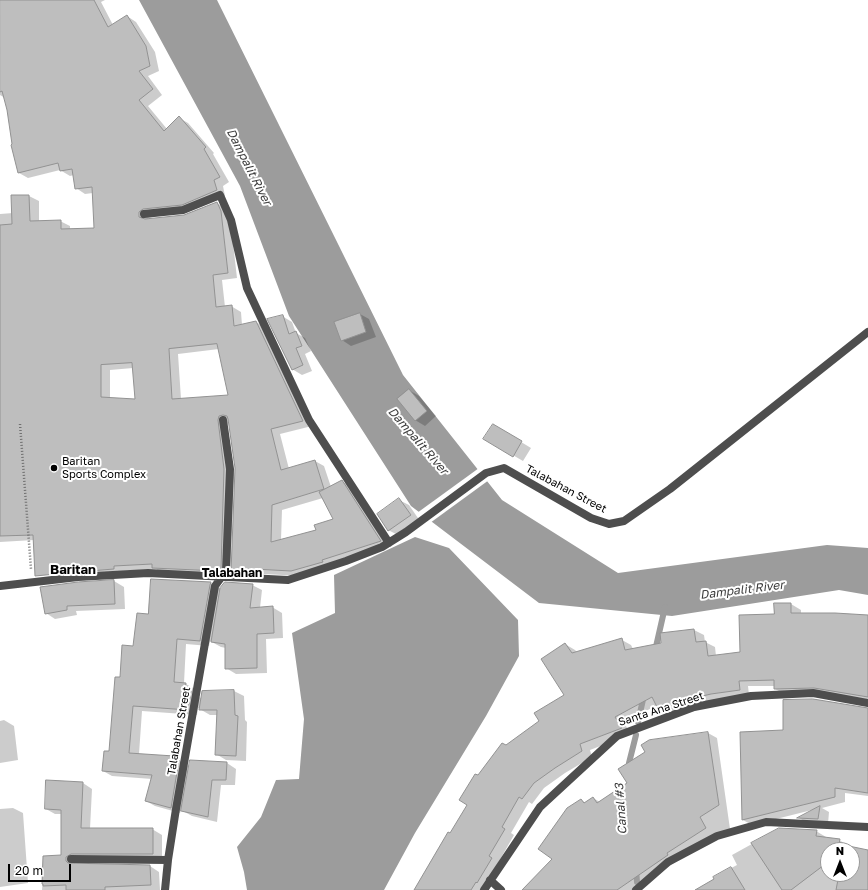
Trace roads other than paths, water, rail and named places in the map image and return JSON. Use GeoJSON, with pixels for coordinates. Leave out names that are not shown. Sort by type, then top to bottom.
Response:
{"type":"FeatureCollection","features":[{"type":"Feature","properties":{"kind":"street"},"geometry":{"type":"LineString","coordinates":[[144,214],[183,210],[220,195],[231,220],[247,288],[306,414],[389,543]]}},
{"type":"Feature","properties":{"kind":"street","name":"Talabahan Street"},"geometry":{"type":"LineString","coordinates":[[0,586],[78,577],[148,573],[222,578],[288,580],[346,561],[382,547],[406,532],[486,473],[504,468],[591,518],[609,524],[624,521],[670,489],[868,332]]}},
{"type":"Feature","properties":{"kind":"street"},"geometry":{"type":"LineString","coordinates":[[222,420],[230,469],[226,571],[222,578]]}},
{"type":"Feature","properties":{"kind":"street","name":"Talabahan Street"},"geometry":{"type":"LineString","coordinates":[[165,890],[168,860],[215,586],[222,578]]}},
{"type":"Feature","properties":{"kind":"street","name":"Santa Ana Street"},"geometry":{"type":"LineString","coordinates":[[484,890],[540,807],[617,736],[694,707],[751,696],[813,693],[868,703]]}},
{"type":"Feature","properties":{"kind":"street"},"geometry":{"type":"LineString","coordinates":[[636,890],[668,862],[717,836],[766,822],[868,827]]}},
{"type":"Feature","properties":{"kind":"street"},"geometry":{"type":"LineString","coordinates":[[71,859],[168,860]]}},
{"type":"Feature","properties":{"kind":"street"},"geometry":{"type":"LineString","coordinates":[[490,880],[501,890]]}},
{"type":"Feature","properties":{"kind":"water","name":"Dampalit River"},"geometry":{"type":"Polygon","coordinates":[[[139,0],[217,0],[403,375],[502,500],[618,573],[827,545],[868,548],[868,595],[839,590],[672,616],[539,603],[411,506],[289,316],[240,186],[139,0]]]}},
{"type":"Feature","properties":{"kind":"water"},"geometry":{"type":"Polygon","coordinates":[[[415,537],[449,548],[518,620],[519,656],[486,716],[415,833],[384,890],[247,890],[237,847],[261,817],[276,780],[299,779],[304,719],[292,633],[335,613],[334,575],[415,537]]]}},
{"type":"Feature","properties":{"kind":"waterway","name":"Canal #3"},"geometry":{"type":"LineString","coordinates":[[655,651],[665,607]]}},
{"type":"Feature","properties":{"kind":"waterway","name":"Canal #3"},"geometry":{"type":"LineString","coordinates":[[638,722],[644,695]]}},
{"type":"Feature","properties":{"kind":"waterway","name":"Canal #3"},"geometry":{"type":"LineString","coordinates":[[629,771],[629,763],[636,735]]}},
{"type":"Feature","properties":{"kind":"waterway","name":"Canal #3"},"geometry":{"type":"LineString","coordinates":[[636,869],[637,882]]}},
{"type":"Feature","properties":{"kind":"place","name":"Baritan Sports Complex"},"geometry":{"type":"Point","coordinates":[54,468]}},
{"type":"Feature","properties":{"kind":"district","name":"Baritan"},"geometry":{"type":"Point","coordinates":[73,570]}},
{"type":"Feature","properties":{"kind":"district","name":"Talabahan"},"geometry":{"type":"Point","coordinates":[232,573]}}]}
